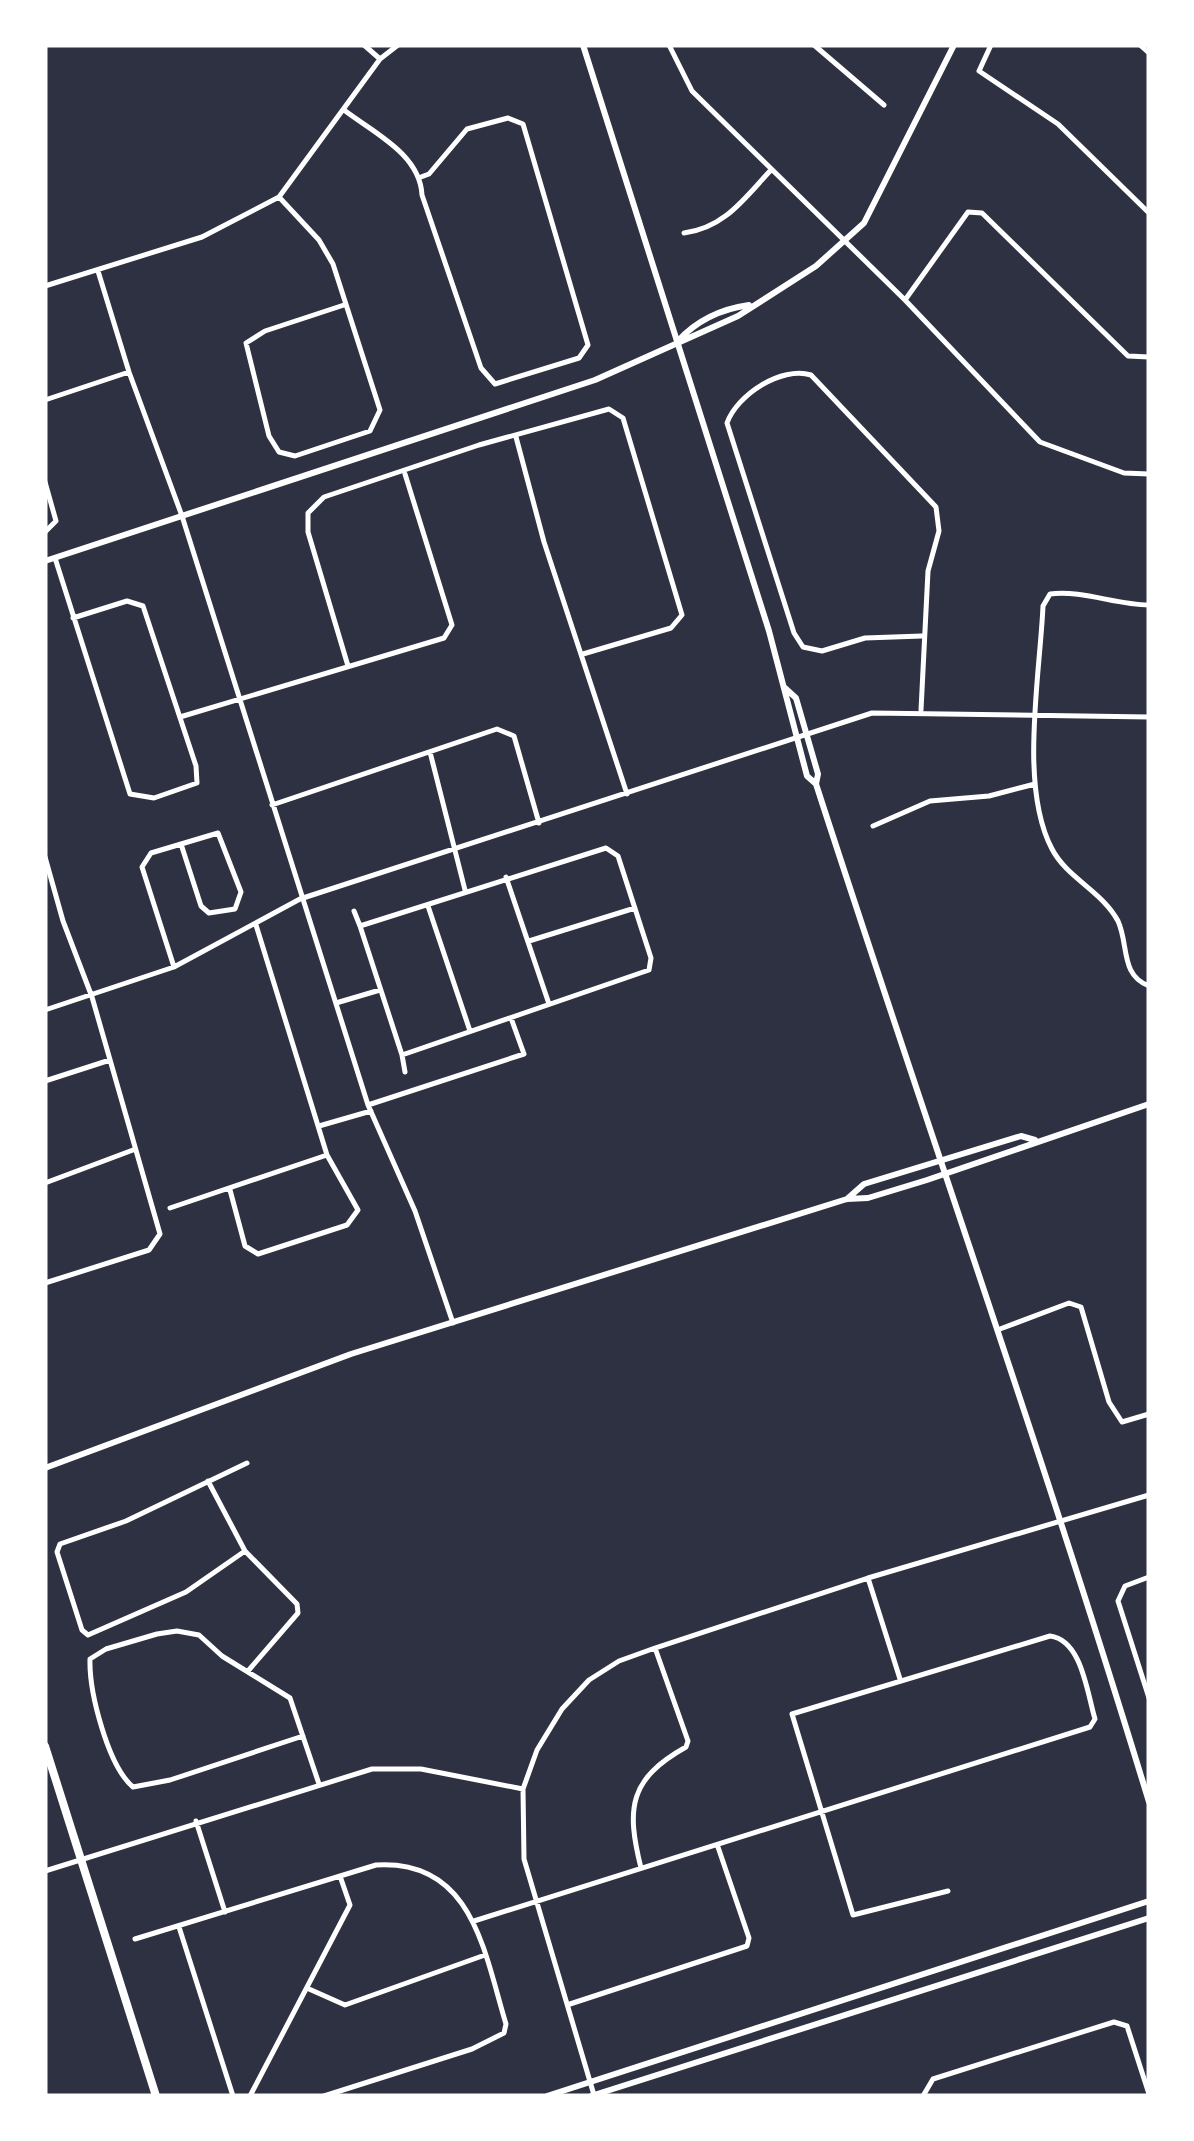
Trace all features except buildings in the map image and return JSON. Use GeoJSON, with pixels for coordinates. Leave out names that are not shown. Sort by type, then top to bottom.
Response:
{"type":"FeatureCollection","features":[{"type":"Feature","properties":{"kind":"main road"},"geometry":{"type":"LineString","coordinates":[[45,1746],[156,2096]]}},
{"type":"Feature","properties":{"kind":"street"},"geometry":{"type":"LineString","coordinates":[[364,45],[380,59]]}},
{"type":"Feature","properties":{"kind":"street"},"geometry":{"type":"LineString","coordinates":[[45,286],[202,237],[279,197],[380,59],[398,45]]}},
{"type":"Feature","properties":{"kind":"street"},"geometry":{"type":"LineString","coordinates":[[583,45],[786,688],[807,776],[816,784]]}},
{"type":"Feature","properties":{"kind":"street"},"geometry":{"type":"LineString","coordinates":[[669,45],[692,91],[905,300],[1040,442],[1124,473],[1149,474]]}},
{"type":"Feature","properties":{"kind":"street"},"geometry":{"type":"LineString","coordinates":[[814,45],[884,105]]}},
{"type":"Feature","properties":{"kind":"street"},"geometry":{"type":"LineString","coordinates":[[45,561],[595,380],[677,342],[696,338],[816,266],[864,223],[954,45]]}},
{"type":"Feature","properties":{"kind":"street"},"geometry":{"type":"LineString","coordinates":[[992,45],[979,71],[1058,124],[1149,213]]}},
{"type":"Feature","properties":{"kind":"street"},"geometry":{"type":"LineString","coordinates":[[1140,45],[1149,54]]}},
{"type":"Feature","properties":{"kind":"street"},"geometry":{"type":"LineString","coordinates":[[344,110],[409,159],[421,176],[428,212],[481,368],[495,384],[579,358],[588,345],[523,124],[508,118],[467,130],[429,174],[421,176]]}},
{"type":"Feature","properties":{"kind":"street"},"geometry":{"type":"LineString","coordinates":[[684,234],[705,230],[726,218],[770,171]]}},
{"type":"Feature","properties":{"kind":"street"},"geometry":{"type":"LineString","coordinates":[[279,197],[320,240],[333,264],[380,410],[370,431],[295,456],[279,452],[269,436],[246,343],[265,331],[344,305]]}},
{"type":"Feature","properties":{"kind":"street"},"geometry":{"type":"LineString","coordinates":[[905,300],[968,212],[982,213],[1128,356],[1149,357]]}},
{"type":"Feature","properties":{"kind":"street"},"geometry":{"type":"LineString","coordinates":[[98,271],[128,372],[182,516],[369,1108],[415,1211],[453,1323]]}},
{"type":"Feature","properties":{"kind":"street"},"geometry":{"type":"LineString","coordinates":[[45,400],[128,372]]}},
{"type":"Feature","properties":{"kind":"street"},"geometry":{"type":"LineString","coordinates":[[920,710],[928,570],[939,532],[936,507],[811,375],[789,373],[738,401],[727,423],[794,634],[803,647],[822,651],[865,638],[922,636]]}},
{"type":"Feature","properties":{"kind":"street"},"geometry":{"type":"LineString","coordinates":[[348,666],[308,532],[308,513],[324,497],[405,474],[479,445],[516,438],[609,409],[623,418],[680,597],[682,615],[671,628],[583,654]]}},
{"type":"Feature","properties":{"kind":"street"},"geometry":{"type":"LineString","coordinates":[[516,438],[544,542],[627,794]]}},
{"type":"Feature","properties":{"kind":"street"},"geometry":{"type":"LineString","coordinates":[[180,717],[444,638],[452,625],[405,474]]}},
{"type":"Feature","properties":{"kind":"street"},"geometry":{"type":"LineString","coordinates":[[45,482],[56,521],[45,532]]}},
{"type":"Feature","properties":{"kind":"street"},"geometry":{"type":"LineString","coordinates":[[54,558],[73,618],[130,794],[154,798],[197,783],[143,606],[127,601],[73,618]]}},
{"type":"Feature","properties":{"kind":"street"},"geometry":{"type":"LineString","coordinates":[[1149,605],[1066,592],[1050,594],[1043,606],[1035,784],[1052,850],[1104,898],[1120,925],[1129,970],[1138,982],[1149,986]]}},
{"type":"Feature","properties":{"kind":"street"},"geometry":{"type":"LineString","coordinates":[[786,688],[796,698],[816,784],[942,1175],[1000,1329],[1149,1802]]}},
{"type":"Feature","properties":{"kind":"street"},"geometry":{"type":"LineString","coordinates":[[45,1010],[174,967],[300,899],[872,713],[920,710],[1149,717]]}},
{"type":"Feature","properties":{"kind":"street"},"geometry":{"type":"LineString","coordinates":[[272,805],[498,729],[514,736],[540,823]]}},
{"type":"Feature","properties":{"kind":"street"},"geometry":{"type":"LineString","coordinates":[[430,752],[465,890]]}},
{"type":"Feature","properties":{"kind":"street"},"geometry":{"type":"LineString","coordinates":[[873,826],[930,802],[989,796],[1035,784]]}},
{"type":"Feature","properties":{"kind":"street"},"geometry":{"type":"LineString","coordinates":[[174,967],[142,867],[150,853],[218,833],[242,892],[235,909],[218,914],[201,906],[181,844]]}},
{"type":"Feature","properties":{"kind":"street"},"geometry":{"type":"LineString","coordinates":[[360,926],[606,848],[618,856],[635,908],[651,958],[649,970],[402,1055]]}},
{"type":"Feature","properties":{"kind":"street"},"geometry":{"type":"LineString","coordinates":[[45,857],[63,921],[92,997],[133,1150],[160,1227],[154,1247],[45,1283]]}},
{"type":"Feature","properties":{"kind":"street"},"geometry":{"type":"LineString","coordinates":[[506,877],[549,1004]]}},
{"type":"Feature","properties":{"kind":"street"},"geometry":{"type":"LineString","coordinates":[[428,905],[470,1031]]}},
{"type":"Feature","properties":{"kind":"street"},"geometry":{"type":"LineString","coordinates":[[529,941],[635,908]]}},
{"type":"Feature","properties":{"kind":"street"},"geometry":{"type":"LineString","coordinates":[[354,911],[405,1072]]}},
{"type":"Feature","properties":{"kind":"street"},"geometry":{"type":"LineString","coordinates":[[230,1190],[244,1246],[258,1254],[348,1225],[358,1210],[327,1155],[256,925]]}},
{"type":"Feature","properties":{"kind":"street"},"geometry":{"type":"LineString","coordinates":[[336,1003],[380,990]]}},
{"type":"Feature","properties":{"kind":"street"},"geometry":{"type":"LineString","coordinates":[[319,1126],[524,1054],[512,1018]]}},
{"type":"Feature","properties":{"kind":"street"},"geometry":{"type":"LineString","coordinates":[[45,1080],[110,1060]]}},
{"type":"Feature","properties":{"kind":"street"},"geometry":{"type":"LineString","coordinates":[[45,1468],[351,1354],[847,1199],[868,1198],[942,1175],[1149,1104]]}},
{"type":"Feature","properties":{"kind":"street"},"geometry":{"type":"LineString","coordinates":[[847,1199],[864,1184],[1020,1136],[1036,1140]]}},
{"type":"Feature","properties":{"kind":"street"},"geometry":{"type":"LineString","coordinates":[[45,1183],[133,1150]]}},
{"type":"Feature","properties":{"kind":"street"},"geometry":{"type":"LineString","coordinates":[[170,1208],[327,1155]]}},
{"type":"Feature","properties":{"kind":"street"},"geometry":{"type":"LineString","coordinates":[[1000,1329],[1069,1303],[1081,1307],[1110,1402],[1122,1422],[1149,1414]]}},
{"type":"Feature","properties":{"kind":"street"},"geometry":{"type":"LineString","coordinates":[[245,1551],[186,1592],[88,1635],[82,1630],[57,1552],[60,1544],[126,1521],[247,1463]]}},
{"type":"Feature","properties":{"kind":"street"},"geometry":{"type":"LineString","coordinates":[[208,1480],[245,1551],[297,1604],[298,1613],[248,1671]]}},
{"type":"Feature","properties":{"kind":"street"},"geometry":{"type":"LineString","coordinates":[[1149,1495],[868,1578],[619,1661],[589,1680],[562,1709],[537,1750],[523,1789],[524,1858],[570,2004],[593,2096],[1149,1918]]}},
{"type":"Feature","properties":{"kind":"street"},"geometry":{"type":"LineString","coordinates":[[1149,1577],[1125,1586],[1118,1601],[1149,1698]]}},
{"type":"Feature","properties":{"kind":"street"},"geometry":{"type":"LineString","coordinates":[[868,1578],[900,1679]]}},
{"type":"Feature","properties":{"kind":"street"},"geometry":{"type":"LineString","coordinates":[[302,1736],[149,1786],[133,1787],[119,1775],[90,1677],[90,1659],[106,1649],[157,1634],[177,1631],[199,1635],[290,1698],[319,1784]]}},
{"type":"Feature","properties":{"kind":"street"},"geometry":{"type":"LineString","coordinates":[[474,1921],[820,1815],[1090,1727],[1095,1719],[1074,1650],[1062,1638],[1050,1636],[792,1714],[820,1815],[853,1915],[948,1891]]}},
{"type":"Feature","properties":{"kind":"street"},"geometry":{"type":"LineString","coordinates":[[642,1868],[631,1828],[636,1796],[658,1763],[686,1747],[688,1741],[654,1648]]}},
{"type":"Feature","properties":{"kind":"street"},"geometry":{"type":"LineString","coordinates":[[45,1871],[319,1784],[396,1766],[523,1789]]}},
{"type":"Feature","properties":{"kind":"street"},"geometry":{"type":"LineString","coordinates":[[196,1821],[225,1912]]}},
{"type":"Feature","properties":{"kind":"street"},"geometry":{"type":"LineString","coordinates":[[570,2004],[740,1953],[747,1946],[749,1938],[718,1847]]}},
{"type":"Feature","properties":{"kind":"street"},"geometry":{"type":"LineString","coordinates":[[135,1939],[376,1865],[417,1867],[453,1891],[474,1921],[506,2024],[498,2039],[324,2096]]}},
{"type":"Feature","properties":{"kind":"street"},"geometry":{"type":"LineString","coordinates":[[250,2096],[350,1905],[340,1876]]}},
{"type":"Feature","properties":{"kind":"street"},"geometry":{"type":"LineString","coordinates":[[547,2096],[1149,1902]]}},
{"type":"Feature","properties":{"kind":"street"},"geometry":{"type":"LineString","coordinates":[[179,1927],[233,2096]]}},
{"type":"Feature","properties":{"kind":"street"},"geometry":{"type":"LineString","coordinates":[[309,1989],[345,2005],[485,1955]]}},
{"type":"Feature","properties":{"kind":"street"},"geometry":{"type":"LineString","coordinates":[[923,2096],[933,2079],[1114,2022],[1127,2026],[1149,2094]]}}]}
